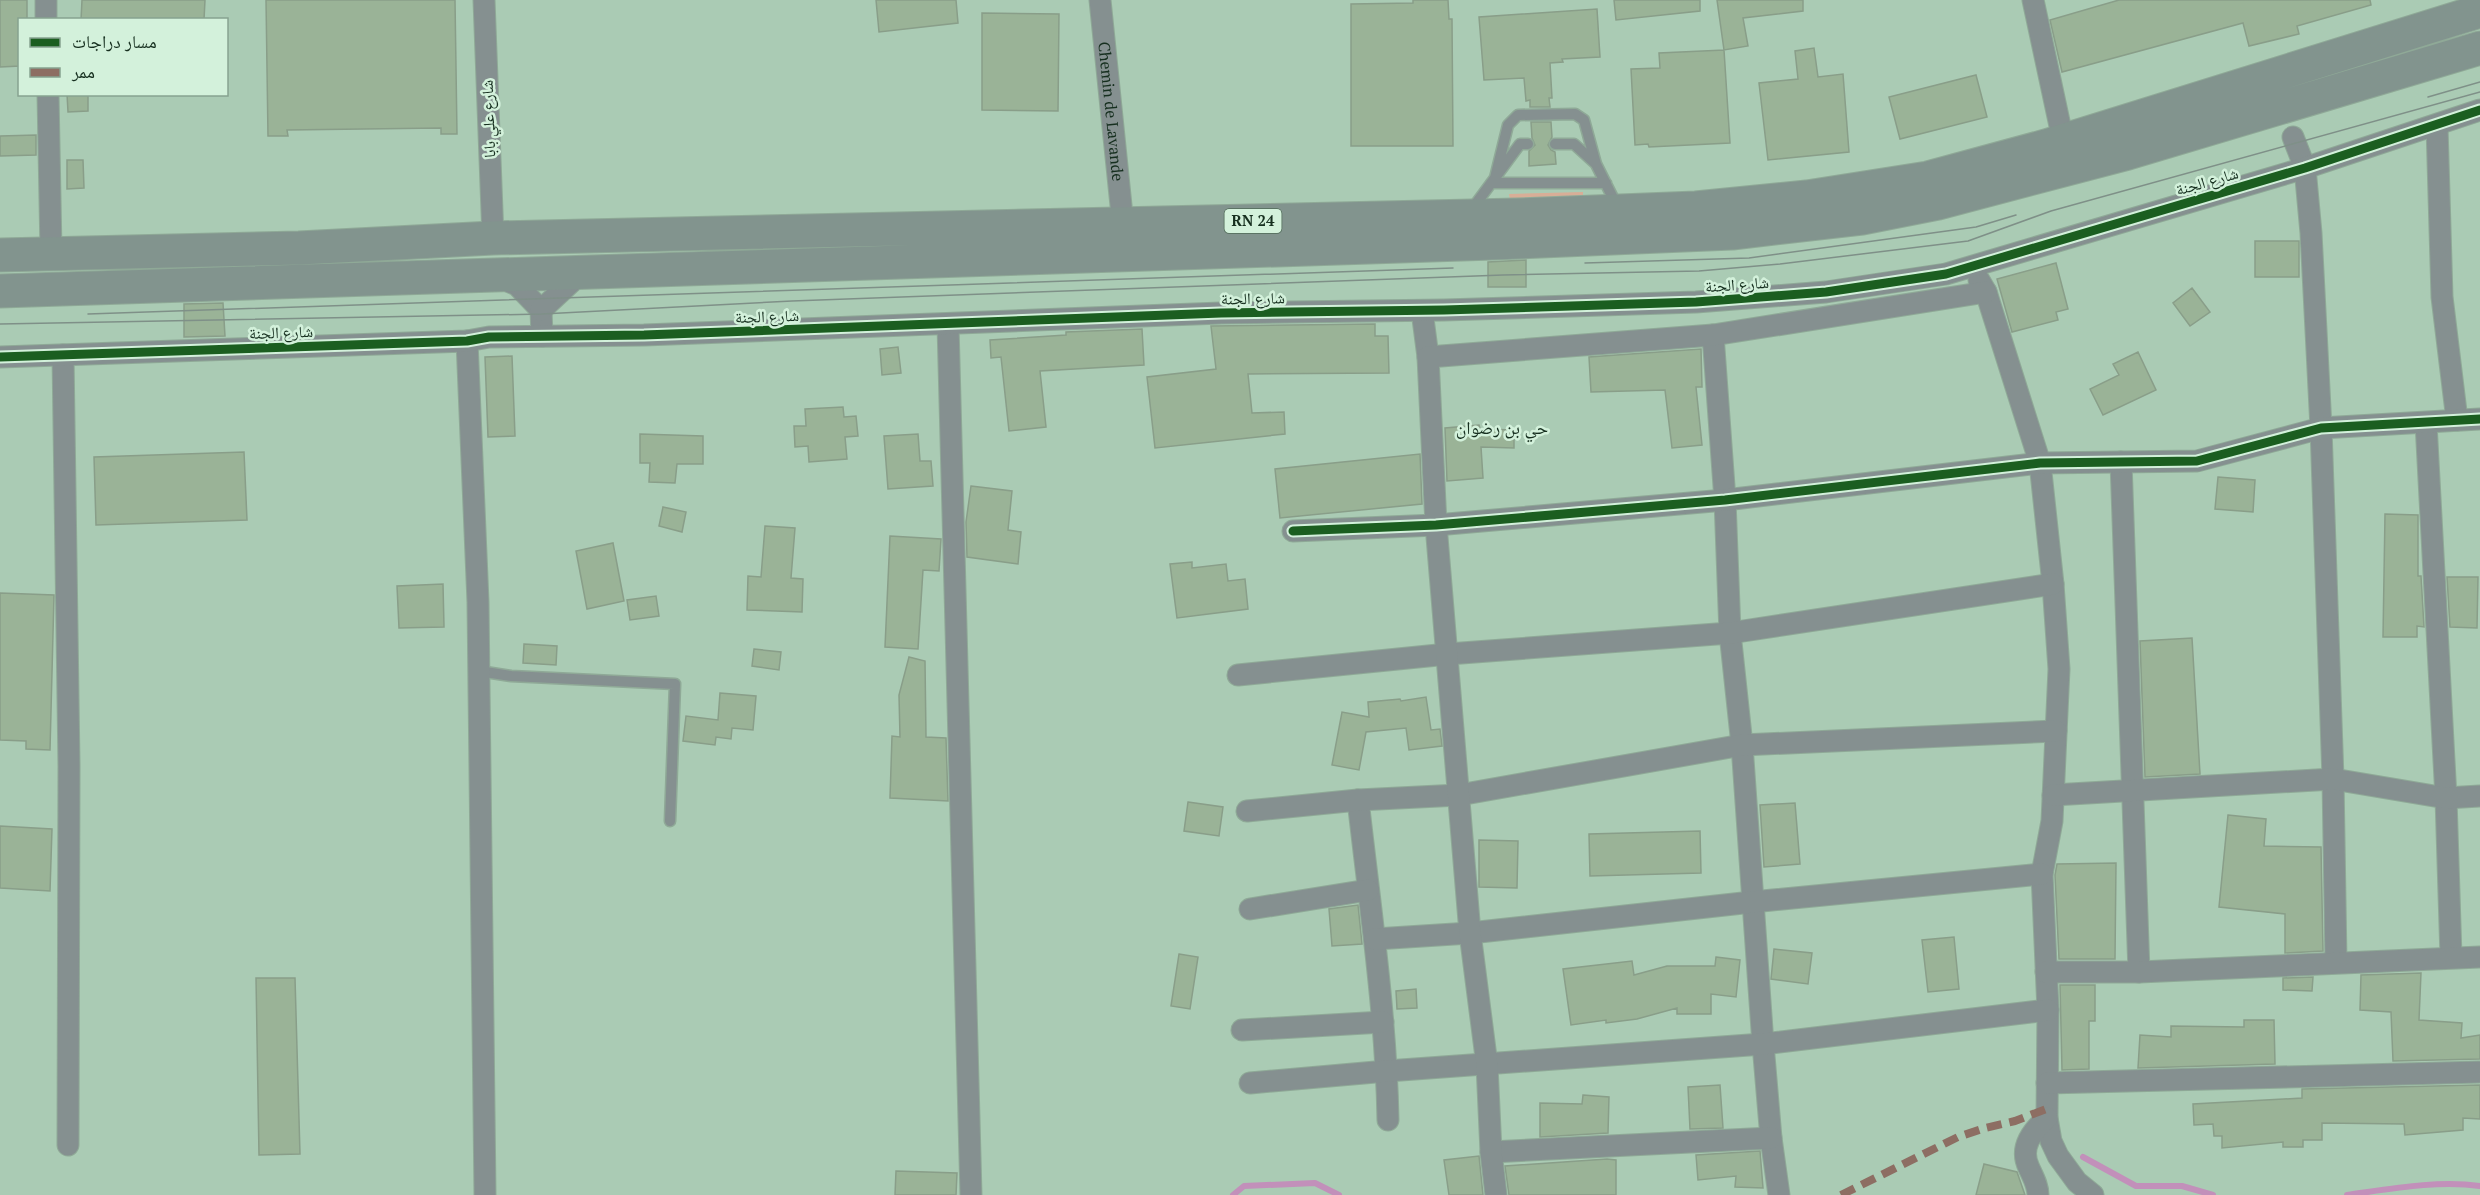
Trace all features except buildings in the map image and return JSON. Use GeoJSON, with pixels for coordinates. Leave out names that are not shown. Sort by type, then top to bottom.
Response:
{"type":"FeatureCollection","features":[{"type":"Feature","properties":{"kind":"main road","name":"RN 24"},"geometry":{"type":"LineString","coordinates":[[0,255],[51,252],[299,248],[493,238],[1467,216],[1613,197],[1696,208],[1807,197],[1928,178],[2063,140],[2480,11]]}},
{"type":"Feature","properties":{"kind":"main road","name":"RN 24"},"geometry":{"type":"LineString","coordinates":[[0,291],[1493,243],[1732,233],[1804,226],[1938,203],[2022,183],[2480,48]]}},
{"type":"Feature","properties":{"kind":"street"},"geometry":{"type":"LineString","coordinates":[[46,0],[46,18]]}},
{"type":"Feature","properties":{"kind":"street","name":"شارع علي بابا"},"geometry":{"type":"LineString","coordinates":[[484,0],[493,238]]}},
{"type":"Feature","properties":{"kind":"street","name":"Chemin de Lavande"},"geometry":{"type":"LineString","coordinates":[[1100,0],[1123,225]]}},
{"type":"Feature","properties":{"kind":"street"},"geometry":{"type":"LineString","coordinates":[[2033,0],[2063,140]]}},
{"type":"Feature","properties":{"kind":"street"},"geometry":{"type":"LineString","coordinates":[[48,96],[51,252]]}},
{"type":"Feature","properties":{"kind":"street","name":"شارع الجنة"},"geometry":{"type":"LineString","coordinates":[[0,357],[467,341],[489,337],[655,335],[1221,313],[1422,311],[1696,302],[1826,292],[1946,274],[2305,168],[2480,110]]}},
{"type":"Feature","properties":{"kind":"street"},"geometry":{"type":"LineString","coordinates":[[2437,126],[2442,297],[2457,420]]}},
{"type":"Feature","properties":{"kind":"street"},"geometry":{"type":"LineString","coordinates":[[2293,137],[2305,168],[2311,233],[2321,428],[2333,779],[2336,962]]}},
{"type":"Feature","properties":{"kind":"street"},"geometry":{"type":"LineString","coordinates":[[1971,266],[1986,292],[2040,463],[2054,584],[2059,669],[2052,821],[2042,874],[2048,1010],[2047,1118],[2051,1141],[2058,1156],[2077,1182],[2093,1195]]}},
{"type":"Feature","properties":{"kind":"street"},"geometry":{"type":"LineString","coordinates":[[541,309],[581,273]]}},
{"type":"Feature","properties":{"kind":"street"},"geometry":{"type":"LineString","coordinates":[[492,275],[507,279],[517,285],[541,309],[542,336]]}},
{"type":"Feature","properties":{"kind":"street"},"geometry":{"type":"LineString","coordinates":[[1428,357],[1713,334],[1986,292]]}},
{"type":"Feature","properties":{"kind":"street"},"geometry":{"type":"LineString","coordinates":[[1422,311],[1428,357],[1436,525],[1470,933],[1487,1065],[1491,1152],[1496,1195]]}},
{"type":"Feature","properties":{"kind":"street"},"geometry":{"type":"LineString","coordinates":[[948,325],[971,1195]]}},
{"type":"Feature","properties":{"kind":"street"},"geometry":{"type":"LineString","coordinates":[[1713,334],[1725,500],[1730,633],[1742,746],[1771,1138],[1779,1195]]}},
{"type":"Feature","properties":{"kind":"street"},"geometry":{"type":"LineString","coordinates":[[467,341],[478,602],[485,1195]]}},
{"type":"Feature","properties":{"kind":"street"},"geometry":{"type":"LineString","coordinates":[[63,355],[69,766],[68,1145]]}},
{"type":"Feature","properties":{"kind":"street"},"geometry":{"type":"LineString","coordinates":[[1293,531],[1436,525],[1725,500],[2040,463],[2197,461],[2321,428],[2480,419]]}},
{"type":"Feature","properties":{"kind":"street"},"geometry":{"type":"LineString","coordinates":[[2426,423],[2446,798],[2451,957]]}},
{"type":"Feature","properties":{"kind":"street"},"geometry":{"type":"LineString","coordinates":[[2121,462],[2139,972]]}},
{"type":"Feature","properties":{"kind":"street"},"geometry":{"type":"LineString","coordinates":[[1238,675],[1448,654],[1730,633],[2054,584]]}},
{"type":"Feature","properties":{"kind":"street"},"geometry":{"type":"LineString","coordinates":[[1247,811],[1358,800],[1459,795],[1742,746],[2056,731]]}},
{"type":"Feature","properties":{"kind":"street"},"geometry":{"type":"LineString","coordinates":[[2053,795],[2333,779],[2446,798],[2480,796]]}},
{"type":"Feature","properties":{"kind":"street"},"geometry":{"type":"LineString","coordinates":[[1358,800],[1383,1022],[1388,1120]]}},
{"type":"Feature","properties":{"kind":"street"},"geometry":{"type":"LineString","coordinates":[[1375,939],[1470,933],[1752,902],[2042,874]]}},
{"type":"Feature","properties":{"kind":"street"},"geometry":{"type":"LineString","coordinates":[[1250,909],[1368,890]]}},
{"type":"Feature","properties":{"kind":"street"},"geometry":{"type":"LineString","coordinates":[[2046,972],[2139,972],[2480,957]]}},
{"type":"Feature","properties":{"kind":"street"},"geometry":{"type":"LineString","coordinates":[[1251,1083],[1763,1044],[2048,1010]]}},
{"type":"Feature","properties":{"kind":"street"},"geometry":{"type":"LineString","coordinates":[[1242,1030],[1383,1022]]}},
{"type":"Feature","properties":{"kind":"street"},"geometry":{"type":"LineString","coordinates":[[2047,1083],[2480,1072]]}},
{"type":"Feature","properties":{"kind":"street"},"geometry":{"type":"LineString","coordinates":[[2038,1195],[2038,1187],[2027,1164],[2026,1142],[2036,1127],[2047,1118]]}},
{"type":"Feature","properties":{"kind":"street"},"geometry":{"type":"LineString","coordinates":[[1491,1152],[1771,1138]]}},
{"type":"Feature","properties":{"kind":"lane"},"geometry":{"type":"LineString","coordinates":[[1493,180],[1508,125],[1518,115],[1575,114],[1584,120],[1596,164],[1613,197]]}},
{"type":"Feature","properties":{"kind":"lane"},"geometry":{"type":"LineString","coordinates":[[1467,216],[1520,144],[1528,144]]}},
{"type":"Feature","properties":{"kind":"lane"},"geometry":{"type":"LineString","coordinates":[[1554,144],[1574,144],[1596,164]]}},
{"type":"Feature","properties":{"kind":"lane"},"geometry":{"type":"LineString","coordinates":[[1493,180],[1613,197]]}},
{"type":"Feature","properties":{"kind":"lane"},"geometry":{"type":"LineString","coordinates":[[479,671],[511,676],[675,684],[670,821]]}},
{"type":"Feature","properties":{"kind":"shaded area"},"geometry":{"type":"Polygon","coordinates":[[[1583,192],[1583,199],[1510,200],[1509,194],[1583,192]]]}},
{"type":"Feature","properties":{"kind":"waterway"},"geometry":{"type":"LineString","coordinates":[[2083,1157],[2136,1186],[2182,1186],[2213,1195]]}},
{"type":"Feature","properties":{"kind":"waterway"},"geometry":{"type":"LineString","coordinates":[[1233,1195],[1244,1186],[1315,1183],[1339,1195]]}},
{"type":"Feature","properties":{"kind":"waterway"},"geometry":{"type":"LineString","coordinates":[[2347,1195],[2430,1185],[2480,1186]]}},
{"type":"Feature","properties":{"kind":"tram line"},"geometry":{"type":"LineString","coordinates":[[2428,97],[2480,82]]}},
{"type":"Feature","properties":{"kind":"tram line"},"geometry":{"type":"LineString","coordinates":[[0,324],[542,314],[792,301],[1503,275],[1699,271],[1780,264],[1968,241],[2051,211],[2480,92]]}},
{"type":"Feature","properties":{"kind":"tram line"},"geometry":{"type":"LineString","coordinates":[[1585,263],[1749,258],[1976,227],[2016,215]]}},
{"type":"Feature","properties":{"kind":"tram line"},"geometry":{"type":"LineString","coordinates":[[88,314],[1453,268]]}},
{"type":"Feature","properties":{"kind":"marked path"},"geometry":{"type":"LineString","coordinates":[[1841,1195],[1958,1137],[2015,1121],[2046,1109]]}},
{"type":"Feature","properties":{"kind":"cycle path"},"geometry":{"type":"LineString","coordinates":[[0,357],[467,341],[489,337],[644,335],[1221,313],[1444,310],[1696,302],[1826,292],[1946,274],[2305,168],[2480,110]]}},
{"type":"Feature","properties":{"kind":"cycle path"},"geometry":{"type":"LineString","coordinates":[[1293,531],[1436,525],[1725,500],[2040,463],[2197,461],[2321,428],[2480,419]]}},
{"type":"Feature","properties":{"kind":"district","name":"حي بن رضوان"},"geometry":{"type":"Point","coordinates":[1502,428]}}]}
